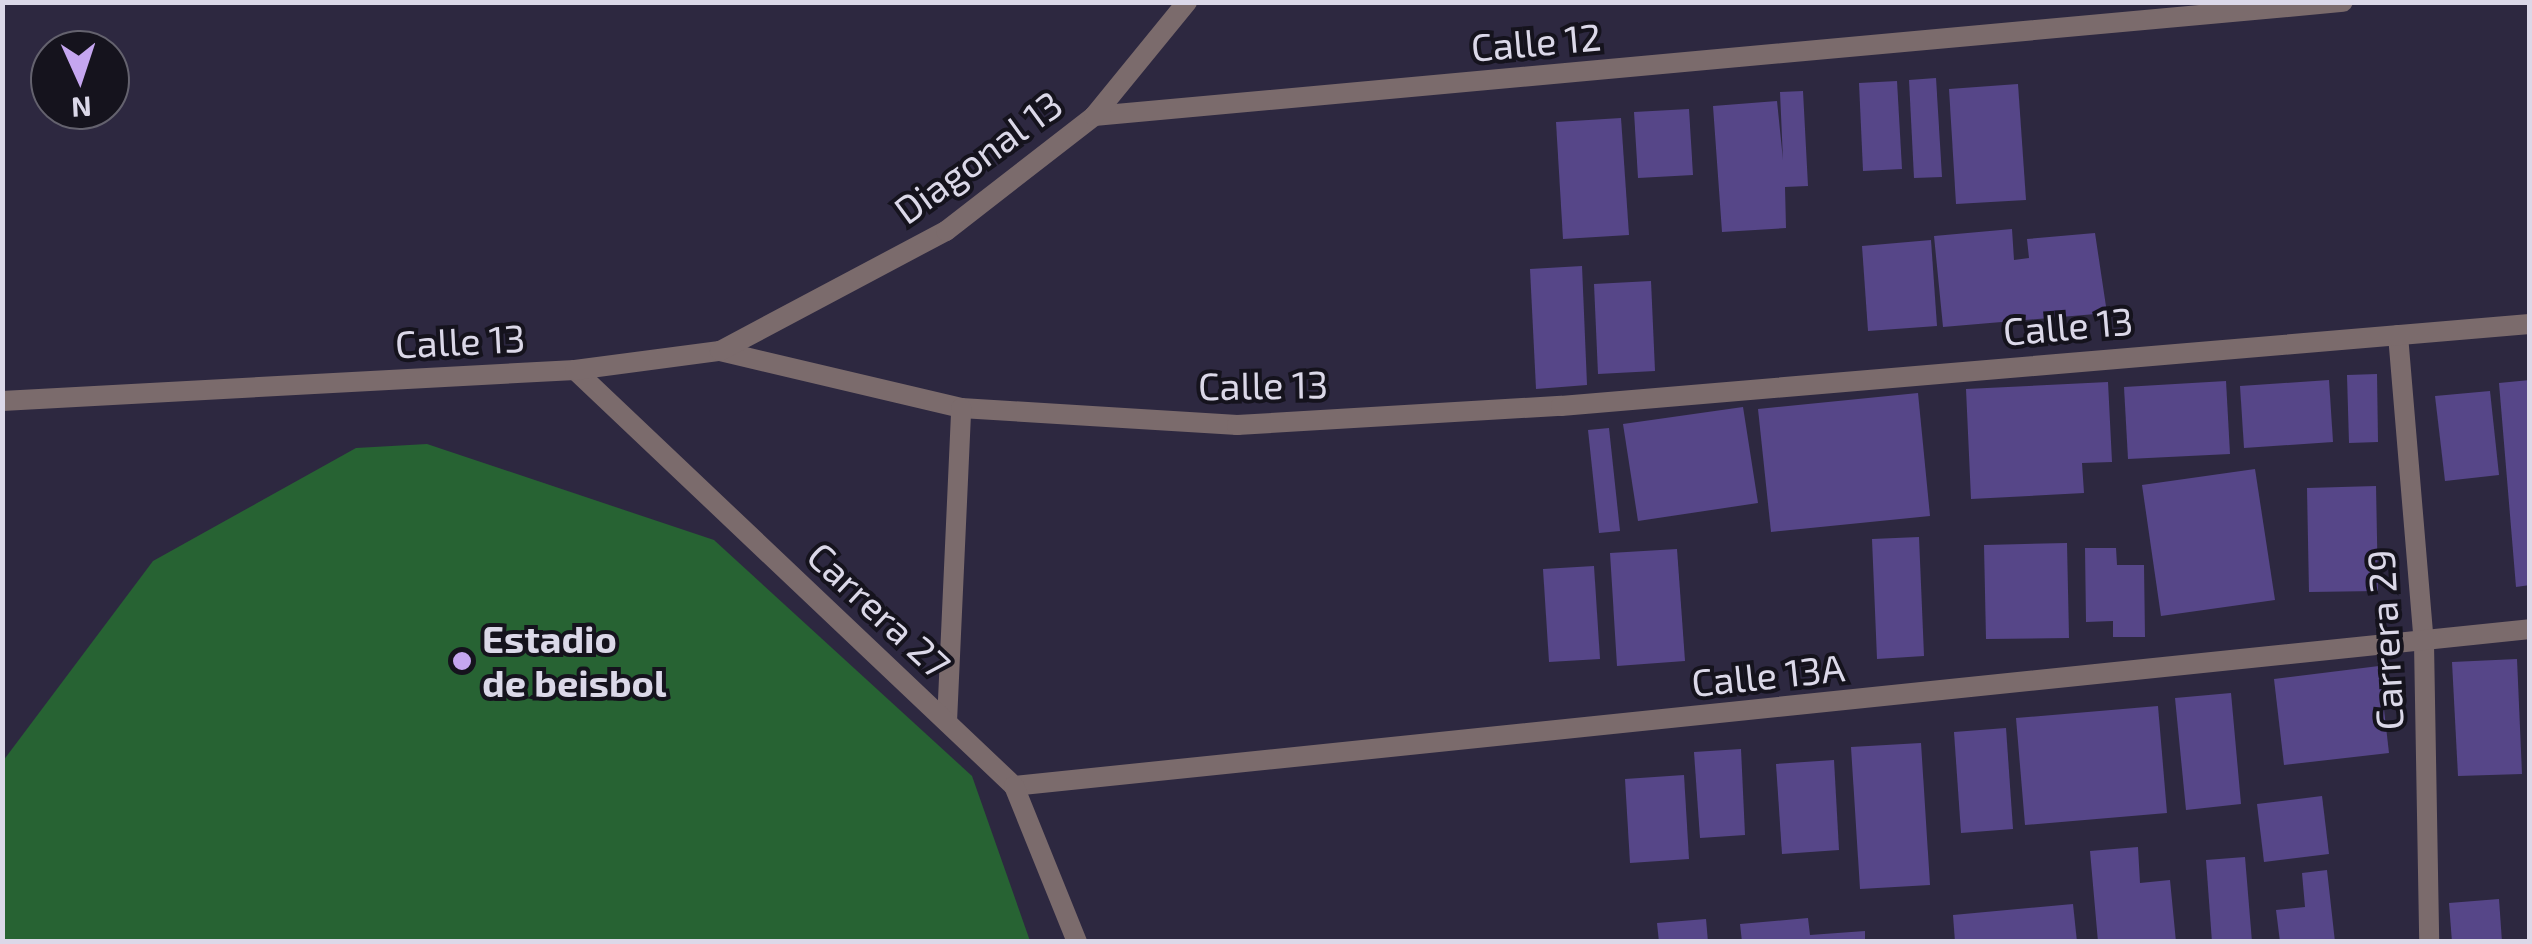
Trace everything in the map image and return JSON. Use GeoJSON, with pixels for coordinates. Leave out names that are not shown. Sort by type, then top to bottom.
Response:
{"type":"FeatureCollection","features":[{"type":"Feature","properties":{"kind":"street","name":"Diagonal 13"},"geometry":{"type":"LineString","coordinates":[[720,351],[946,231],[1094,116],[1187,2]]}},
{"type":"Feature","properties":{"kind":"street","name":"Calle 12"},"geometry":{"type":"LineString","coordinates":[[1094,116],[2343,2]]}},
{"type":"Feature","properties":{"kind":"street","name":"Calle 13"},"geometry":{"type":"LineString","coordinates":[[2,401],[574,370],[720,351],[961,408],[1236,425],[1561,406],[2530,324]]}},
{"type":"Feature","properties":{"kind":"street","name":"Carrera 29"},"geometry":{"type":"LineString","coordinates":[[2398,335],[2424,643],[2430,942]]}},
{"type":"Feature","properties":{"kind":"street","name":"Carrera 27"},"geometry":{"type":"LineString","coordinates":[[574,370],[1014,786],[1077,942]]}},
{"type":"Feature","properties":{"kind":"street"},"geometry":{"type":"LineString","coordinates":[[946,722],[961,408]]}},
{"type":"Feature","properties":{"kind":"street","name":"Calle 13A"},"geometry":{"type":"LineString","coordinates":[[1014,786],[2424,643],[2530,629]]}},
{"type":"Feature","properties":{"kind":"green space","name":"Estadio de beisbol"},"geometry":{"type":"Polygon","coordinates":[[[427,444],[714,540],[972,776],[1030,941],[3,941],[3,761],[153,561],[356,448],[427,444]]]}},
{"type":"Feature","properties":{"kind":"building"},"geometry":{"type":"Polygon","coordinates":[[[1936,78],[1942,177],[1914,178],[1909,80],[1936,78]]]}},
{"type":"Feature","properties":{"kind":"building"},"geometry":{"type":"Polygon","coordinates":[[[1897,81],[1902,169],[1863,171],[1859,83],[1897,81]]]}},
{"type":"Feature","properties":{"kind":"building"},"geometry":{"type":"Polygon","coordinates":[[[2018,84],[2026,200],[1956,204],[1949,89],[2018,84]]]}},
{"type":"Feature","properties":{"kind":"building"},"geometry":{"type":"Polygon","coordinates":[[[1803,91],[1808,186],[1785,187],[1786,228],[1722,232],[1713,106],[1777,101],[1783,160],[1780,92],[1803,91]]]}},
{"type":"Feature","properties":{"kind":"building"},"geometry":{"type":"Polygon","coordinates":[[[1689,109],[1693,175],[1638,178],[1634,112],[1689,109]]]}},
{"type":"Feature","properties":{"kind":"building"},"geometry":{"type":"Polygon","coordinates":[[[1621,118],[1629,235],[1563,239],[1556,122],[1621,118]]]}},
{"type":"Feature","properties":{"kind":"building"},"geometry":{"type":"Polygon","coordinates":[[[2012,229],[2014,260],[2029,258],[2027,239],[2095,233],[2107,313],[1943,327],[1934,236],[2012,229]]]}},
{"type":"Feature","properties":{"kind":"building"},"geometry":{"type":"Polygon","coordinates":[[[1931,240],[1937,326],[1868,331],[1862,246],[1931,240]]]}},
{"type":"Feature","properties":{"kind":"building"},"geometry":{"type":"Polygon","coordinates":[[[1582,266],[1587,385],[1536,389],[1530,269],[1582,266]]]}},
{"type":"Feature","properties":{"kind":"building"},"geometry":{"type":"Polygon","coordinates":[[[1651,281],[1655,371],[1598,374],[1594,284],[1651,281]]]}},
{"type":"Feature","properties":{"kind":"building"},"geometry":{"type":"Polygon","coordinates":[[[2377,374],[2378,442],[2349,443],[2347,375],[2377,374]]]}},
{"type":"Feature","properties":{"kind":"building"},"geometry":{"type":"Polygon","coordinates":[[[2329,380],[2333,442],[2244,448],[2240,386],[2329,380]]]}},
{"type":"Feature","properties":{"kind":"building"},"geometry":{"type":"Polygon","coordinates":[[[2530,380],[2530,585],[2516,587],[2499,383],[2530,380]]]}},
{"type":"Feature","properties":{"kind":"building"},"geometry":{"type":"Polygon","coordinates":[[[2226,381],[2230,454],[2128,459],[2124,387],[2226,381]]]}},
{"type":"Feature","properties":{"kind":"building"},"geometry":{"type":"Polygon","coordinates":[[[2108,382],[2112,462],[2082,463],[2084,493],[1971,499],[1966,389],[2108,382]]]}},
{"type":"Feature","properties":{"kind":"building"},"geometry":{"type":"Polygon","coordinates":[[[2490,391],[2499,475],[2445,481],[2435,396],[2490,391]]]}},
{"type":"Feature","properties":{"kind":"building"},"geometry":{"type":"Polygon","coordinates":[[[1918,393],[1930,516],[1771,532],[1758,409],[1918,393]]]}},
{"type":"Feature","properties":{"kind":"building"},"geometry":{"type":"Polygon","coordinates":[[[1743,407],[1758,503],[1638,521],[1623,424],[1743,407]]]}},
{"type":"Feature","properties":{"kind":"building"},"geometry":{"type":"Polygon","coordinates":[[[1609,428],[1620,531],[1599,533],[1588,430],[1609,428]]]}},
{"type":"Feature","properties":{"kind":"building"},"geometry":{"type":"Polygon","coordinates":[[[2255,469],[2275,600],[2161,616],[2142,485],[2255,469]]]}},
{"type":"Feature","properties":{"kind":"building"},"geometry":{"type":"Polygon","coordinates":[[[2376,486],[2378,591],[2309,592],[2307,488],[2376,486]]]}},
{"type":"Feature","properties":{"kind":"building"},"geometry":{"type":"Polygon","coordinates":[[[1919,537],[1924,656],[1877,659],[1872,539],[1919,537]]]}},
{"type":"Feature","properties":{"kind":"building"},"geometry":{"type":"Polygon","coordinates":[[[2067,543],[2069,638],[1986,639],[1984,545],[2067,543]]]}},
{"type":"Feature","properties":{"kind":"building"},"geometry":{"type":"Polygon","coordinates":[[[2085,548],[2116,548],[2117,565],[2144,565],[2145,637],[2113,637],[2113,621],[2086,622],[2085,548]]]}},
{"type":"Feature","properties":{"kind":"building"},"geometry":{"type":"Polygon","coordinates":[[[1677,549],[1685,661],[1617,666],[1610,553],[1677,549]]]}},
{"type":"Feature","properties":{"kind":"building"},"geometry":{"type":"Polygon","coordinates":[[[1594,566],[1600,659],[1549,662],[1543,569],[1594,566]]]}},
{"type":"Feature","properties":{"kind":"building"},"geometry":{"type":"Polygon","coordinates":[[[2517,659],[2522,774],[2458,776],[2452,662],[2517,659]]]}},
{"type":"Feature","properties":{"kind":"building"},"geometry":{"type":"Polygon","coordinates":[[[2379,666],[2389,753],[2284,765],[2274,679],[2379,666]]]}},
{"type":"Feature","properties":{"kind":"building"},"geometry":{"type":"Polygon","coordinates":[[[2231,693],[2241,804],[2186,810],[2175,698],[2231,693]]]}},
{"type":"Feature","properties":{"kind":"building"},"geometry":{"type":"Polygon","coordinates":[[[2158,706],[2167,813],[2025,825],[2016,718],[2158,706]]]}},
{"type":"Feature","properties":{"kind":"building"},"geometry":{"type":"Polygon","coordinates":[[[2006,728],[2013,829],[1961,833],[1954,732],[2006,728]]]}},
{"type":"Feature","properties":{"kind":"building"},"geometry":{"type":"Polygon","coordinates":[[[1921,743],[1930,885],[1860,889],[1851,747],[1921,743]]]}},
{"type":"Feature","properties":{"kind":"building"},"geometry":{"type":"Polygon","coordinates":[[[1741,749],[1745,835],[1700,838],[1694,752],[1741,749]]]}},
{"type":"Feature","properties":{"kind":"building"},"geometry":{"type":"Polygon","coordinates":[[[1834,760],[1839,850],[1782,854],[1776,764],[1834,760]]]}},
{"type":"Feature","properties":{"kind":"building"},"geometry":{"type":"Polygon","coordinates":[[[1684,775],[1689,859],[1630,863],[1625,779],[1684,775]]]}},
{"type":"Feature","properties":{"kind":"building"},"geometry":{"type":"Polygon","coordinates":[[[2322,796],[2329,854],[2264,862],[2257,804],[2322,796]]]}},
{"type":"Feature","properties":{"kind":"building"},"geometry":{"type":"Polygon","coordinates":[[[2138,847],[2140,883],[2170,880],[2176,942],[2098,942],[2090,851],[2138,847]]]}},
{"type":"Feature","properties":{"kind":"building"},"geometry":{"type":"Polygon","coordinates":[[[2245,857],[2252,942],[2212,942],[2206,860],[2245,857]]]}},
{"type":"Feature","properties":{"kind":"building"},"geometry":{"type":"Polygon","coordinates":[[[2327,870],[2335,942],[2280,942],[2276,910],[2305,907],[2302,873],[2327,870]]]}},
{"type":"Feature","properties":{"kind":"building"},"geometry":{"type":"Polygon","coordinates":[[[2499,899],[2502,942],[2452,942],[2449,903],[2499,899]]]}},
{"type":"Feature","properties":{"kind":"building"},"geometry":{"type":"Polygon","coordinates":[[[2073,904],[2077,942],[1955,942],[1953,915],[2073,904]]]}},
{"type":"Feature","properties":{"kind":"building"},"geometry":{"type":"Polygon","coordinates":[[[1808,918],[1810,935],[1865,931],[1865,942],[1742,942],[1740,924],[1808,918]]]}},
{"type":"Feature","properties":{"kind":"building"},"geometry":{"type":"Polygon","coordinates":[[[1706,919],[1708,942],[1659,942],[1657,923],[1706,919]]]}},
{"type":"Feature","properties":{"kind":"place","name":"Estadio de beisbol"},"geometry":{"type":"Point","coordinates":[462,661]}}]}
